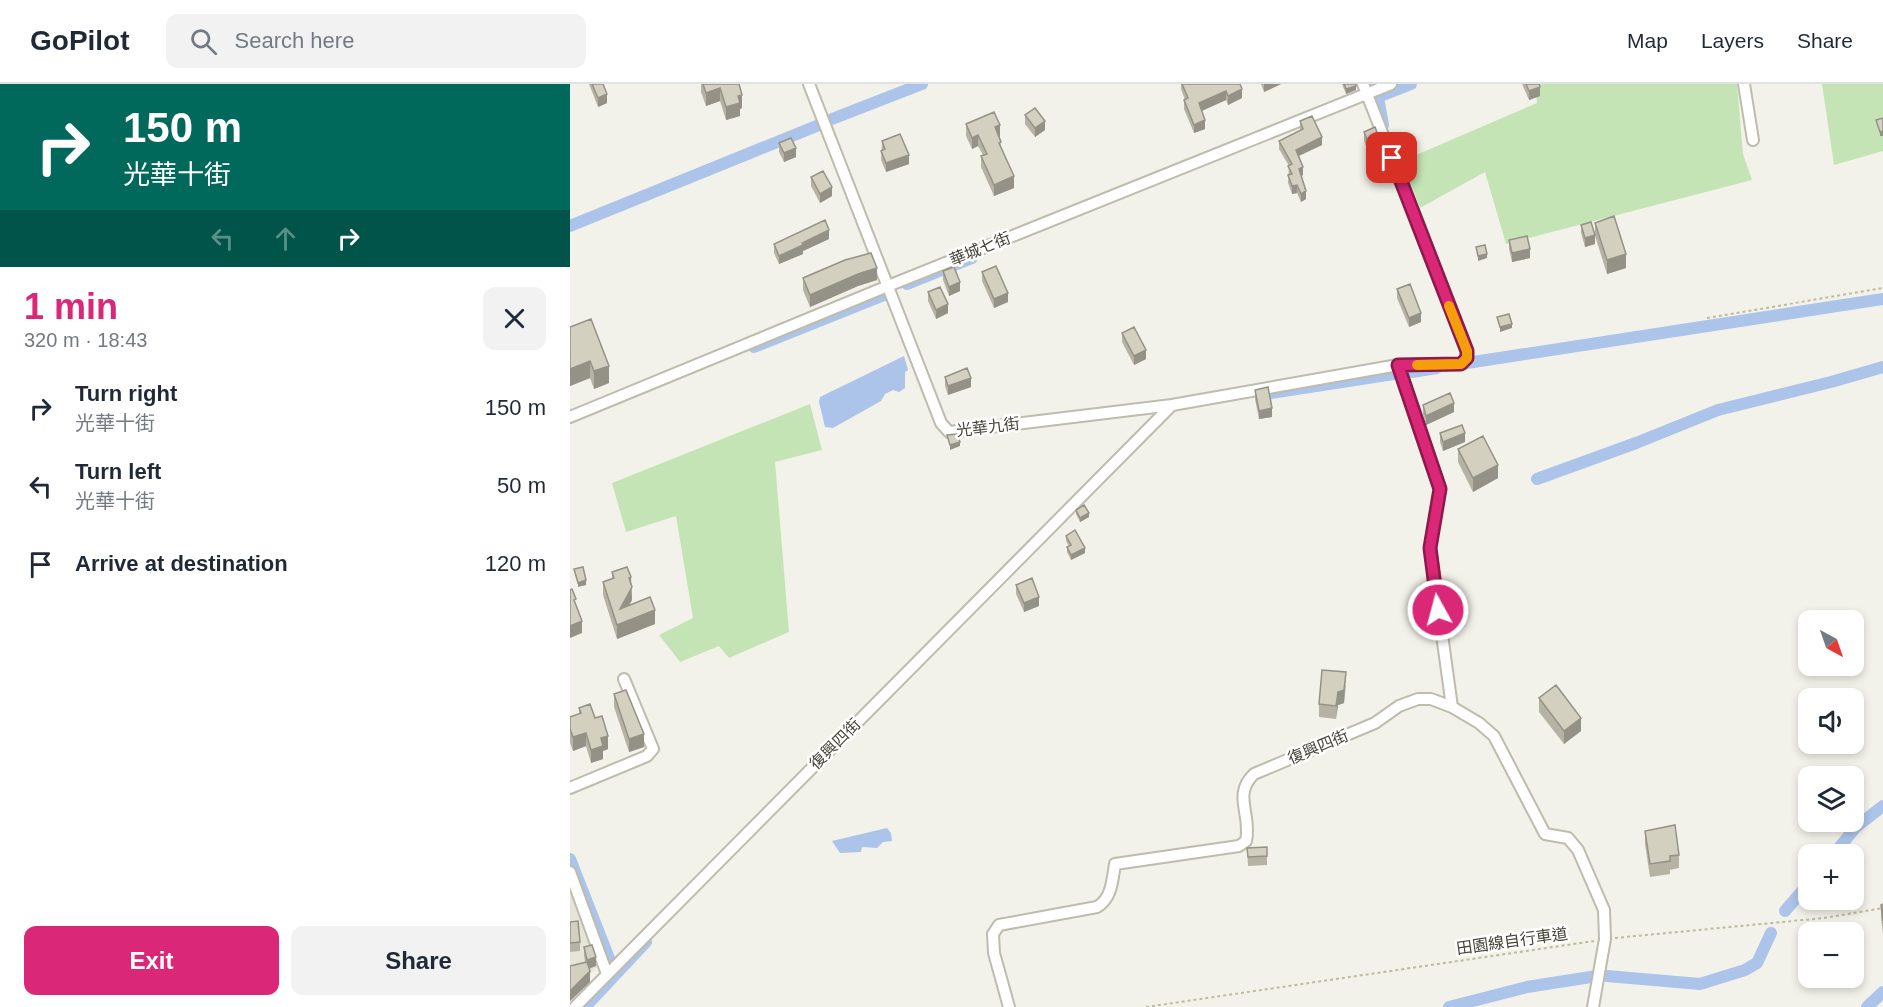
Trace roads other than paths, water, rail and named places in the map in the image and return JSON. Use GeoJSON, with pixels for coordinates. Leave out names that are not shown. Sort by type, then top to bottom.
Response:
{"type":"FeatureCollection","features":[{"type":"Feature","properties":{"kind":"street","name":"光華九街"},"geometry":{"type":"LineString","coordinates":[[809,84],[941,423],[949,432],[1172,405],[1398,365],[1461,364],[1467,358],[1467,351],[1365,89]]}},
{"type":"Feature","properties":{"kind":"street","name":"華城七街"},"geometry":{"type":"LineString","coordinates":[[570,417],[1365,89],[1392,84]]}},
{"type":"Feature","properties":{"kind":"street"},"geometry":{"type":"LineString","coordinates":[[1744,84],[1753,140]]}},
{"type":"Feature","properties":{"kind":"street"},"geometry":{"type":"LineString","coordinates":[[1398,365],[1440,489],[1430,548],[1448,693],[1452,707]]}},
{"type":"Feature","properties":{"kind":"street","name":"復興四街"},"geometry":{"type":"LineString","coordinates":[[575,1007],[1172,405]]}},
{"type":"Feature","properties":{"kind":"street"},"geometry":{"type":"LineString","coordinates":[[570,788],[647,756],[653,749],[624,679]]}},
{"type":"Feature","properties":{"kind":"street","name":"復興四街"},"geometry":{"type":"LineString","coordinates":[[1009,1007],[994,953],[993,934],[999,925],[1097,908],[1110,895],[1115,864],[1239,846],[1246,841],[1249,830],[1242,791],[1246,782],[1254,774],[1375,723],[1399,706],[1418,699],[1431,699],[1452,707],[1479,723],[1494,736],[1545,834],[1568,838],[1578,850],[1604,910],[1605,939],[1593,1007]]}},
{"type":"Feature","properties":{"kind":"street"},"geometry":{"type":"LineString","coordinates":[[570,872],[607,975]]}},
{"type":"Feature","properties":{"kind":"water"},"geometry":{"type":"Polygon","coordinates":[[[904,356],[908,370],[905,372],[905,388],[899,392],[893,390],[885,394],[881,401],[833,428],[825,427],[819,402],[820,397],[904,356]]]}},
{"type":"Feature","properties":{"kind":"water"},"geometry":{"type":"Polygon","coordinates":[[[887,828],[891,833],[892,841],[883,842],[877,848],[862,847],[861,852],[840,853],[832,841],[887,828]]]}},
{"type":"Feature","properties":{"kind":"waterway"},"geometry":{"type":"LineString","coordinates":[[832,119],[922,84]]}},
{"type":"Feature","properties":{"kind":"waterway"},"geometry":{"type":"LineString","coordinates":[[1383,125],[1378,97],[1411,84]]}},
{"type":"Feature","properties":{"kind":"waterway"},"geometry":{"type":"LineString","coordinates":[[570,226],[819,125]]}},
{"type":"Feature","properties":{"kind":"waterway"},"geometry":{"type":"LineString","coordinates":[[907,284],[972,258]]}},
{"type":"Feature","properties":{"kind":"waterway"},"geometry":{"type":"LineString","coordinates":[[754,347],[884,295]]}},
{"type":"Feature","properties":{"kind":"waterway"},"geometry":{"type":"LineString","coordinates":[[1454,365],[1883,299]]}},
{"type":"Feature","properties":{"kind":"waterway"},"geometry":{"type":"LineString","coordinates":[[1537,479],[1718,410],[1883,367]]}},
{"type":"Feature","properties":{"kind":"waterway"},"geometry":{"type":"LineString","coordinates":[[1412,372],[1437,368]]}},
{"type":"Feature","properties":{"kind":"waterway"},"geometry":{"type":"LineString","coordinates":[[1264,394],[1400,373]]}},
{"type":"Feature","properties":{"kind":"waterway"},"geometry":{"type":"LineString","coordinates":[[1842,844],[1856,827],[1883,806]]}},
{"type":"Feature","properties":{"kind":"waterway"},"geometry":{"type":"LineString","coordinates":[[570,859],[612,966]]}},
{"type":"Feature","properties":{"kind":"waterway"},"geometry":{"type":"LineString","coordinates":[[1785,911],[1798,896]]}},
{"type":"Feature","properties":{"kind":"waterway"},"geometry":{"type":"LineString","coordinates":[[1607,976],[1700,984],[1745,970],[1757,963],[1771,933]]}},
{"type":"Feature","properties":{"kind":"waterway"},"geometry":{"type":"LineString","coordinates":[[585,1007],[646,942]]}},
{"type":"Feature","properties":{"kind":"waterway"},"geometry":{"type":"LineString","coordinates":[[1449,1007],[1527,987],[1597,976]]}},
{"type":"Feature","properties":{"kind":"waterway"},"geometry":{"type":"LineString","coordinates":[[1867,1007],[1883,992]]}}]}
